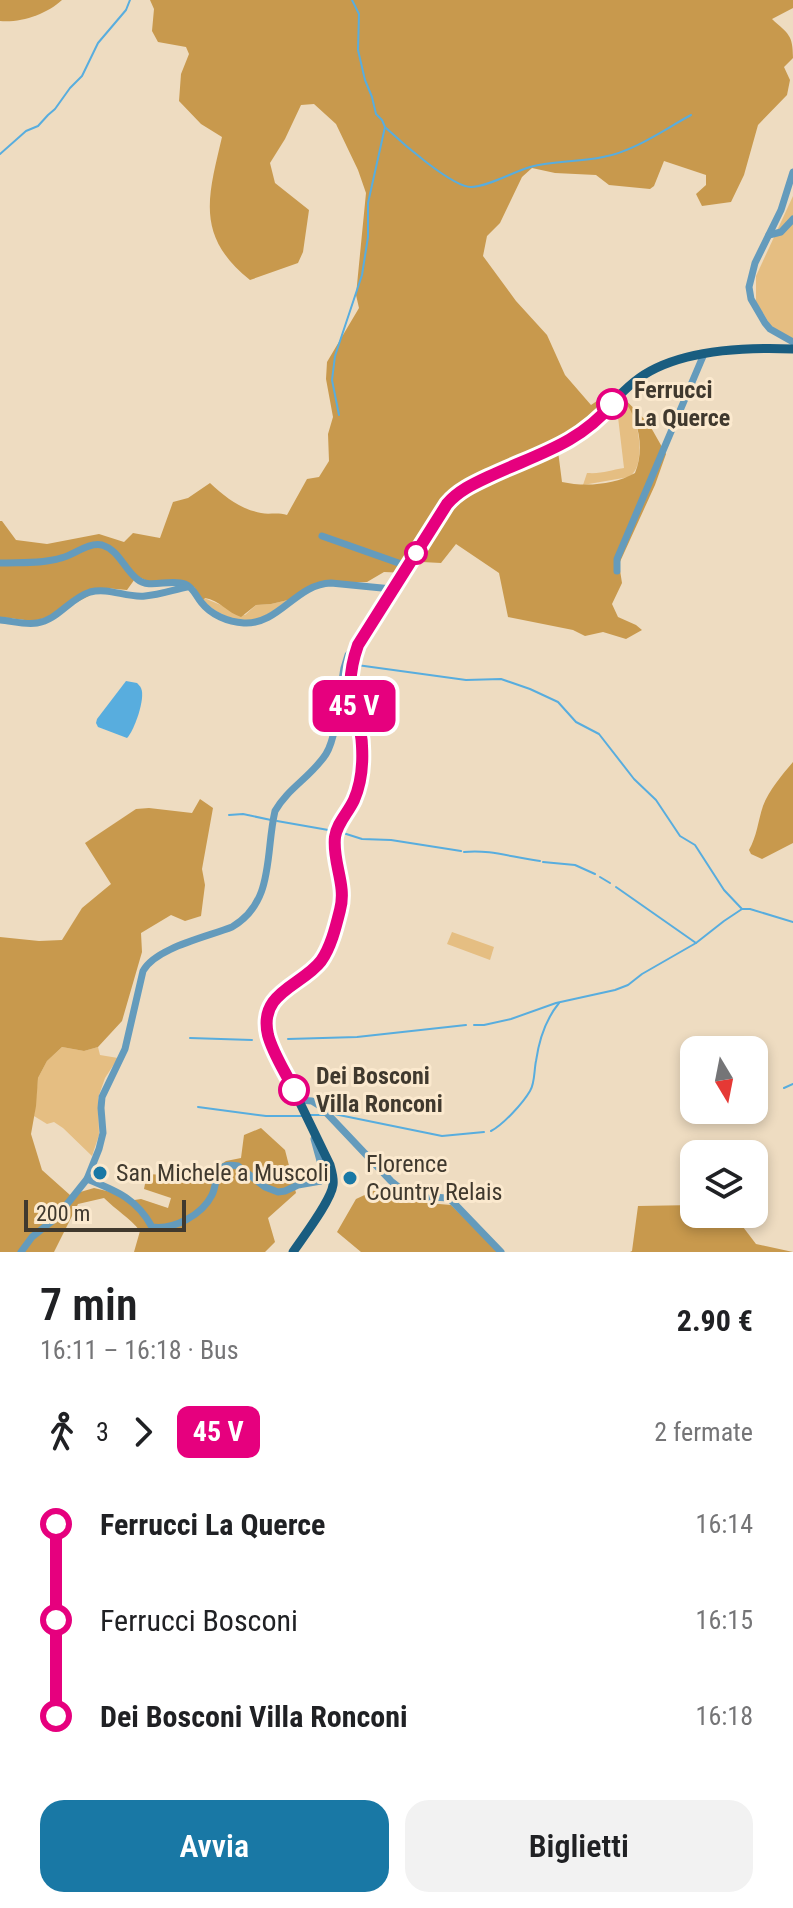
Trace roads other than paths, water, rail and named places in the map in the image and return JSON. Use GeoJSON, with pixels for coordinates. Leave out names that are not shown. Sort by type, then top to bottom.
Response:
{"type":"FeatureCollection","features":[{"type":"Feature","properties":{"kind":"main road"},"geometry":{"type":"LineString","coordinates":[[293,1252],[328,1197],[333,1185],[332,1170],[269,1036],[268,1015],[277,997],[318,965],[328,948],[342,901],[335,849],[336,832],[353,802],[360,776],[362,741],[350,686],[358,645],[447,504],[460,491],[576,437],[649,371],[704,354],[750,349],[793,349]]}},
{"type":"Feature","properties":{"kind":"street"},"geometry":{"type":"LineString","coordinates":[[793,172],[781,210],[752,270],[750,293],[770,329],[793,342]]}},
{"type":"Feature","properties":{"kind":"street"},"geometry":{"type":"LineString","coordinates":[[769,235],[781,232],[793,219]]}},
{"type":"Feature","properties":{"kind":"street"},"geometry":{"type":"LineString","coordinates":[[617,571],[617,559],[704,354]]}},
{"type":"Feature","properties":{"kind":"street"},"geometry":{"type":"LineString","coordinates":[[322,536],[407,566]]}},
{"type":"Feature","properties":{"kind":"street"},"geometry":{"type":"LineString","coordinates":[[0,563],[57,560],[87,546],[101,545],[118,555],[142,582],[189,586],[212,612],[245,623],[264,620],[296,596],[321,584],[392,589]]}},
{"type":"Feature","properties":{"kind":"street"},"geometry":{"type":"LineString","coordinates":[[0,620],[29,624],[42,622],[83,595],[95,591],[144,596],[189,586]]}},
{"type":"Feature","properties":{"kind":"street"},"geometry":{"type":"LineString","coordinates":[[21,1252],[32,1237],[56,1218],[87,1179],[103,1133],[102,1097],[125,1049],[143,971],[152,958],[232,927],[253,909],[265,882],[273,820],[281,802],[319,763],[330,747],[346,661],[358,645]]}},
{"type":"Feature","properties":{"kind":"street"},"geometry":{"type":"LineString","coordinates":[[299,1100],[312,1101],[329,1115],[394,1185],[416,1196],[447,1198],[501,1252]]}},
{"type":"Feature","properties":{"kind":"street"},"geometry":{"type":"LineString","coordinates":[[87,1179],[128,1198],[144,1213],[152,1227],[176,1225],[209,1199],[219,1171],[230,1165],[238,1166],[265,1187],[278,1192],[321,1181],[322,1168],[308,1119]]}},
{"type":"Feature","properties":{"kind":"water"},"geometry":{"type":"Polygon","coordinates":[[[126,681],[137,683],[142,693],[133,729],[127,738],[98,727],[96,723],[126,681]]]}},
{"type":"Feature","properties":{"kind":"waterway"},"geometry":{"type":"LineString","coordinates":[[0,154],[55,109],[82,76],[98,43],[126,10],[130,0]]}},
{"type":"Feature","properties":{"kind":"waterway"},"geometry":{"type":"LineString","coordinates":[[339,415],[332,380],[335,356],[362,275],[368,237],[368,203],[385,127],[376,114],[365,80],[358,50],[359,14],[352,0]]}},
{"type":"Feature","properties":{"kind":"waterway"},"geometry":{"type":"LineString","coordinates":[[386,128],[440,172],[471,187],[530,167],[614,154],[691,115]]}},
{"type":"Feature","properties":{"kind":"waterway"},"geometry":{"type":"LineString","coordinates":[[357,665],[466,680],[501,679],[558,702],[576,722],[599,734],[634,779],[656,800],[680,836],[695,845],[724,890],[742,909]]}},
{"type":"Feature","properties":{"kind":"waterway"},"geometry":{"type":"LineString","coordinates":[[229,815],[243,814],[271,820]]}},
{"type":"Feature","properties":{"kind":"waterway"},"geometry":{"type":"LineString","coordinates":[[277,821],[334,831]]}},
{"type":"Feature","properties":{"kind":"waterway"},"geometry":{"type":"LineString","coordinates":[[340,832],[362,839],[391,840],[461,851]]}},
{"type":"Feature","properties":{"kind":"waterway"},"geometry":{"type":"LineString","coordinates":[[464,852],[493,853],[540,861]]}},
{"type":"Feature","properties":{"kind":"waterway"},"geometry":{"type":"LineString","coordinates":[[543,862],[575,865],[595,874]]}},
{"type":"Feature","properties":{"kind":"waterway"},"geometry":{"type":"LineString","coordinates":[[600,877],[610,883]]}},
{"type":"Feature","properties":{"kind":"waterway"},"geometry":{"type":"LineString","coordinates":[[616,887],[696,943]]}},
{"type":"Feature","properties":{"kind":"waterway"},"geometry":{"type":"LineString","coordinates":[[474,1025],[511,1019],[556,1003],[628,985],[696,943],[742,909],[793,922]]}},
{"type":"Feature","properties":{"kind":"waterway"},"geometry":{"type":"LineString","coordinates":[[491,1131],[512,1113],[530,1091],[541,1038],[559,1003]]}},
{"type":"Feature","properties":{"kind":"waterway"},"geometry":{"type":"LineString","coordinates":[[288,1039],[357,1037],[466,1025]]}},
{"type":"Feature","properties":{"kind":"waterway"},"geometry":{"type":"LineString","coordinates":[[190,1038],[252,1040]]}},
{"type":"Feature","properties":{"kind":"waterway"},"geometry":{"type":"LineString","coordinates":[[784,1088],[793,1084]]}},
{"type":"Feature","properties":{"kind":"waterway"},"geometry":{"type":"LineString","coordinates":[[198,1107],[266,1116],[304,1116]]}},
{"type":"Feature","properties":{"kind":"waterway"},"geometry":{"type":"LineString","coordinates":[[334,1114],[442,1136],[484,1132]]}},
{"type":"Feature","properties":{"kind":"waterway"},"geometry":{"type":"LineString","coordinates":[[310,1115],[324,1115]]}},
{"type":"Feature","properties":{"kind":"place","name":"Ferrucci La Querce"},"geometry":{"type":"Point","coordinates":[612,404]}},
{"type":"Feature","properties":{"kind":"place","name":"Dei Bosconi Villa Ronconi"},"geometry":{"type":"Point","coordinates":[294,1090]}},
{"type":"Feature","properties":{"kind":"place","name":"San Michele a Muscoli"},"geometry":{"type":"Point","coordinates":[100,1173]}},
{"type":"Feature","properties":{"kind":"place","name":"Florence Country Relais"},"geometry":{"type":"Point","coordinates":[350,1178]}}]}
